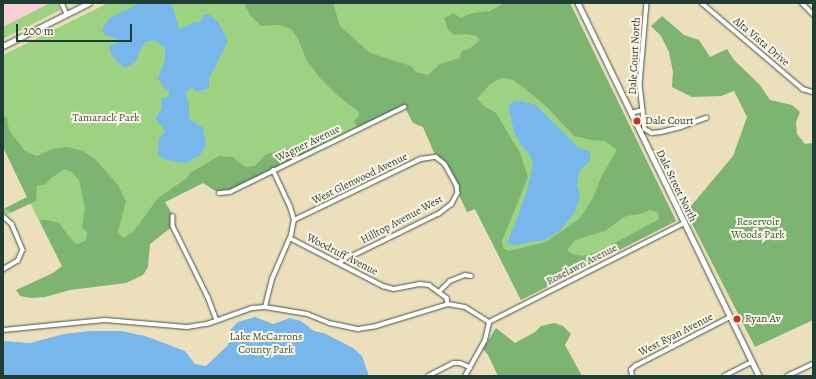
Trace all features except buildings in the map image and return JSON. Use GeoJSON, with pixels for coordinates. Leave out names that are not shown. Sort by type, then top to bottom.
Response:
{"type":"FeatureCollection","features":[{"type":"Feature","properties":{"kind":"main road"},"geometry":{"type":"LineString","coordinates":[[3,46],[88,3]]}},
{"type":"Feature","properties":{"kind":"main road","name":"Dale Street North"},"geometry":{"type":"LineString","coordinates":[[578,3],[759,376]]}},
{"type":"Feature","properties":{"kind":"street"},"geometry":{"type":"LineString","coordinates":[[62,3],[67,14]]}},
{"type":"Feature","properties":{"kind":"street","name":"Dale Court North"},"geometry":{"type":"LineString","coordinates":[[647,3],[640,84],[645,129],[652,133],[671,130],[706,118]]}},
{"type":"Feature","properties":{"kind":"street","name":"Alta Vista Drive"},"geometry":{"type":"LineString","coordinates":[[702,3],[804,89],[811,92]]}},
{"type":"Feature","properties":{"kind":"street"},"geometry":{"type":"LineString","coordinates":[[802,3],[813,14]]}},
{"type":"Feature","properties":{"kind":"street","name":"Wagner Avenue"},"geometry":{"type":"LineString","coordinates":[[219,193],[230,192],[404,107]]}},
{"type":"Feature","properties":{"kind":"street"},"geometry":{"type":"LineString","coordinates":[[631,113],[643,110]]}},
{"type":"Feature","properties":{"kind":"street","name":"West Glenwood Avenue"},"geometry":{"type":"LineString","coordinates":[[294,220],[421,159],[429,157],[436,157],[445,164],[456,186],[458,193],[452,204]]}},
{"type":"Feature","properties":{"kind":"street"},"geometry":{"type":"LineString","coordinates":[[273,171],[290,207],[294,220]]}},
{"type":"Feature","properties":{"kind":"street","name":"Hilltop Avenue West"},"geometry":{"type":"LineString","coordinates":[[339,263],[439,214],[452,204]]}},
{"type":"Feature","properties":{"kind":"street"},"geometry":{"type":"LineString","coordinates":[[3,216],[10,222],[22,246],[20,258],[13,266],[3,270]]}},
{"type":"Feature","properties":{"kind":"street"},"geometry":{"type":"LineString","coordinates":[[173,216],[173,226],[208,297],[217,320]]}},
{"type":"Feature","properties":{"kind":"street","name":"Woodruff Avenue"},"geometry":{"type":"LineString","coordinates":[[294,220],[290,238],[389,288],[400,288],[420,284],[440,291]]}},
{"type":"Feature","properties":{"kind":"street","name":"Roselawn Avenue"},"geometry":{"type":"LineString","coordinates":[[488,322],[684,224]]}},
{"type":"Feature","properties":{"kind":"street"},"geometry":{"type":"LineString","coordinates":[[265,307],[276,267],[290,238]]}},
{"type":"Feature","properties":{"kind":"street"},"geometry":{"type":"LineString","coordinates":[[448,304],[447,298],[440,291],[450,281],[465,275],[471,276]]}},
{"type":"Feature","properties":{"kind":"street"},"geometry":{"type":"LineString","coordinates":[[3,330],[105,320],[187,327],[217,320],[252,308],[265,307],[308,314],[329,323],[358,329],[376,326],[435,306],[448,304],[465,307],[488,322],[485,340],[465,376]]}},
{"type":"Feature","properties":{"kind":"street","name":"West Ryan Avenue"},"geometry":{"type":"LineString","coordinates":[[632,376],[631,370],[635,366],[730,317]]}},
{"type":"Feature","properties":{"kind":"street"},"geometry":{"type":"LineString","coordinates":[[724,376],[752,362]]}},
{"type":"Feature","properties":{"kind":"street"},"geometry":{"type":"LineString","coordinates":[[428,376],[453,363],[460,363],[470,367]]}},
{"type":"Feature","properties":{"kind":"street"},"geometry":{"type":"LineString","coordinates":[[787,376],[813,364]]}},
{"type":"Feature","properties":{"kind":"shaded area"},"geometry":{"type":"Polygon","coordinates":[[[3,3],[50,3],[3,26],[3,3]]]}},
{"type":"Feature","properties":{"kind":"green space"},"geometry":{"type":"Polygon","coordinates":[[[50,3],[58,3],[60,10],[3,39],[3,27],[50,3]]]}},
{"type":"Feature","properties":{"kind":"green space","name":"Tamarack Park"},"geometry":{"type":"Polygon","coordinates":[[[108,3],[570,3],[676,221],[521,300],[475,209],[467,212],[445,164],[436,157],[423,127],[413,123],[404,107],[230,192],[219,193],[203,183],[165,202],[173,216],[69,279],[30,203],[7,215],[3,212],[3,209],[27,197],[3,147],[3,55],[108,3]]]}},
{"type":"Feature","properties":{"kind":"green space"},"geometry":{"type":"Polygon","coordinates":[[[244,3],[333,3],[340,26],[370,53],[411,66],[416,72],[428,75],[440,64],[460,58],[461,52],[472,47],[480,40],[476,36],[467,34],[454,35],[448,30],[444,18],[454,13],[460,18],[472,13],[490,11],[504,3],[570,3],[676,221],[521,300],[475,209],[467,212],[445,164],[436,157],[423,127],[413,123],[405,107],[358,129],[354,121],[359,116],[359,112],[337,95],[320,78],[307,61],[299,41],[291,29],[279,25],[261,26],[250,15],[244,3]],[[502,78],[490,84],[477,99],[484,106],[496,113],[520,153],[528,177],[502,241],[503,248],[509,251],[546,242],[579,219],[593,198],[602,175],[617,150],[605,141],[591,140],[574,136],[546,106],[524,88],[513,80],[502,78]],[[650,210],[640,214],[626,216],[605,231],[575,240],[567,250],[572,254],[582,256],[600,251],[659,219],[658,213],[650,210]]]}},
{"type":"Feature","properties":{"kind":"green space","name":"Reservoir Woods Park"},"geometry":{"type":"Polygon","coordinates":[[[662,16],[684,35],[699,40],[710,57],[727,49],[734,60],[760,85],[770,100],[792,105],[800,112],[796,122],[797,134],[805,144],[813,143],[813,320],[755,347],[686,212],[733,156],[747,117],[734,91],[721,96],[692,97],[672,87],[673,72],[669,52],[661,36],[651,26],[662,16]]]}},
{"type":"Feature","properties":{"kind":"green space"},"geometry":{"type":"Polygon","coordinates":[[[3,116],[7,118],[9,130],[25,151],[37,156],[52,149],[66,147],[83,151],[95,159],[118,185],[126,201],[118,232],[123,238],[133,232],[158,198],[187,178],[190,173],[219,156],[233,157],[245,167],[255,166],[266,154],[314,143],[316,147],[311,153],[230,192],[219,193],[203,183],[165,202],[173,216],[173,226],[150,244],[148,267],[143,275],[126,283],[70,290],[45,297],[31,298],[20,296],[16,290],[53,273],[62,266],[39,220],[59,223],[75,243],[79,244],[86,240],[87,232],[82,227],[85,208],[79,180],[72,172],[65,169],[51,178],[46,184],[37,186],[36,201],[12,212],[4,209],[27,197],[3,147],[3,116]]]}},
{"type":"Feature","properties":{"kind":"green space"},"geometry":{"type":"Polygon","coordinates":[[[554,323],[563,326],[571,334],[565,345],[582,376],[498,376],[488,355],[483,349],[496,328],[515,343],[535,332],[541,326],[554,323]]]}},
{"type":"Feature","properties":{"kind":"water"},"geometry":{"type":"Polygon","coordinates":[[[140,3],[169,3],[173,8],[179,29],[195,22],[201,22],[204,14],[210,15],[218,22],[228,41],[209,79],[209,88],[197,92],[192,87],[185,93],[189,104],[189,119],[203,128],[206,145],[200,155],[186,163],[163,159],[158,154],[159,139],[165,131],[155,118],[162,109],[161,99],[169,96],[169,90],[164,88],[158,78],[165,60],[165,48],[155,40],[146,42],[139,51],[136,62],[124,68],[111,55],[109,46],[116,44],[117,38],[105,35],[102,29],[109,19],[140,3]]]}},
{"type":"Feature","properties":{"kind":"water"},"geometry":{"type":"Polygon","coordinates":[[[516,100],[536,105],[579,148],[590,151],[590,161],[579,171],[577,185],[580,197],[574,213],[560,231],[544,240],[513,245],[508,244],[508,240],[528,187],[533,163],[528,152],[521,145],[514,132],[508,105],[516,100]]]}},
{"type":"Feature","properties":{"kind":"water","name":"Lake McCarrons County Park"},"geometry":{"type":"Polygon","coordinates":[[[255,317],[273,324],[290,318],[301,321],[314,331],[324,333],[353,348],[362,356],[369,376],[3,376],[3,341],[30,343],[64,334],[90,331],[121,331],[145,336],[185,351],[195,364],[206,366],[228,345],[231,329],[238,322],[255,317]]]}},
{"type":"Feature","properties":{"kind":"place","name":"Dale Court"},"geometry":{"type":"Point","coordinates":[637,121]}},
{"type":"Feature","properties":{"kind":"place","name":"Ryan Av"},"geometry":{"type":"Point","coordinates":[737,319]}}]}
